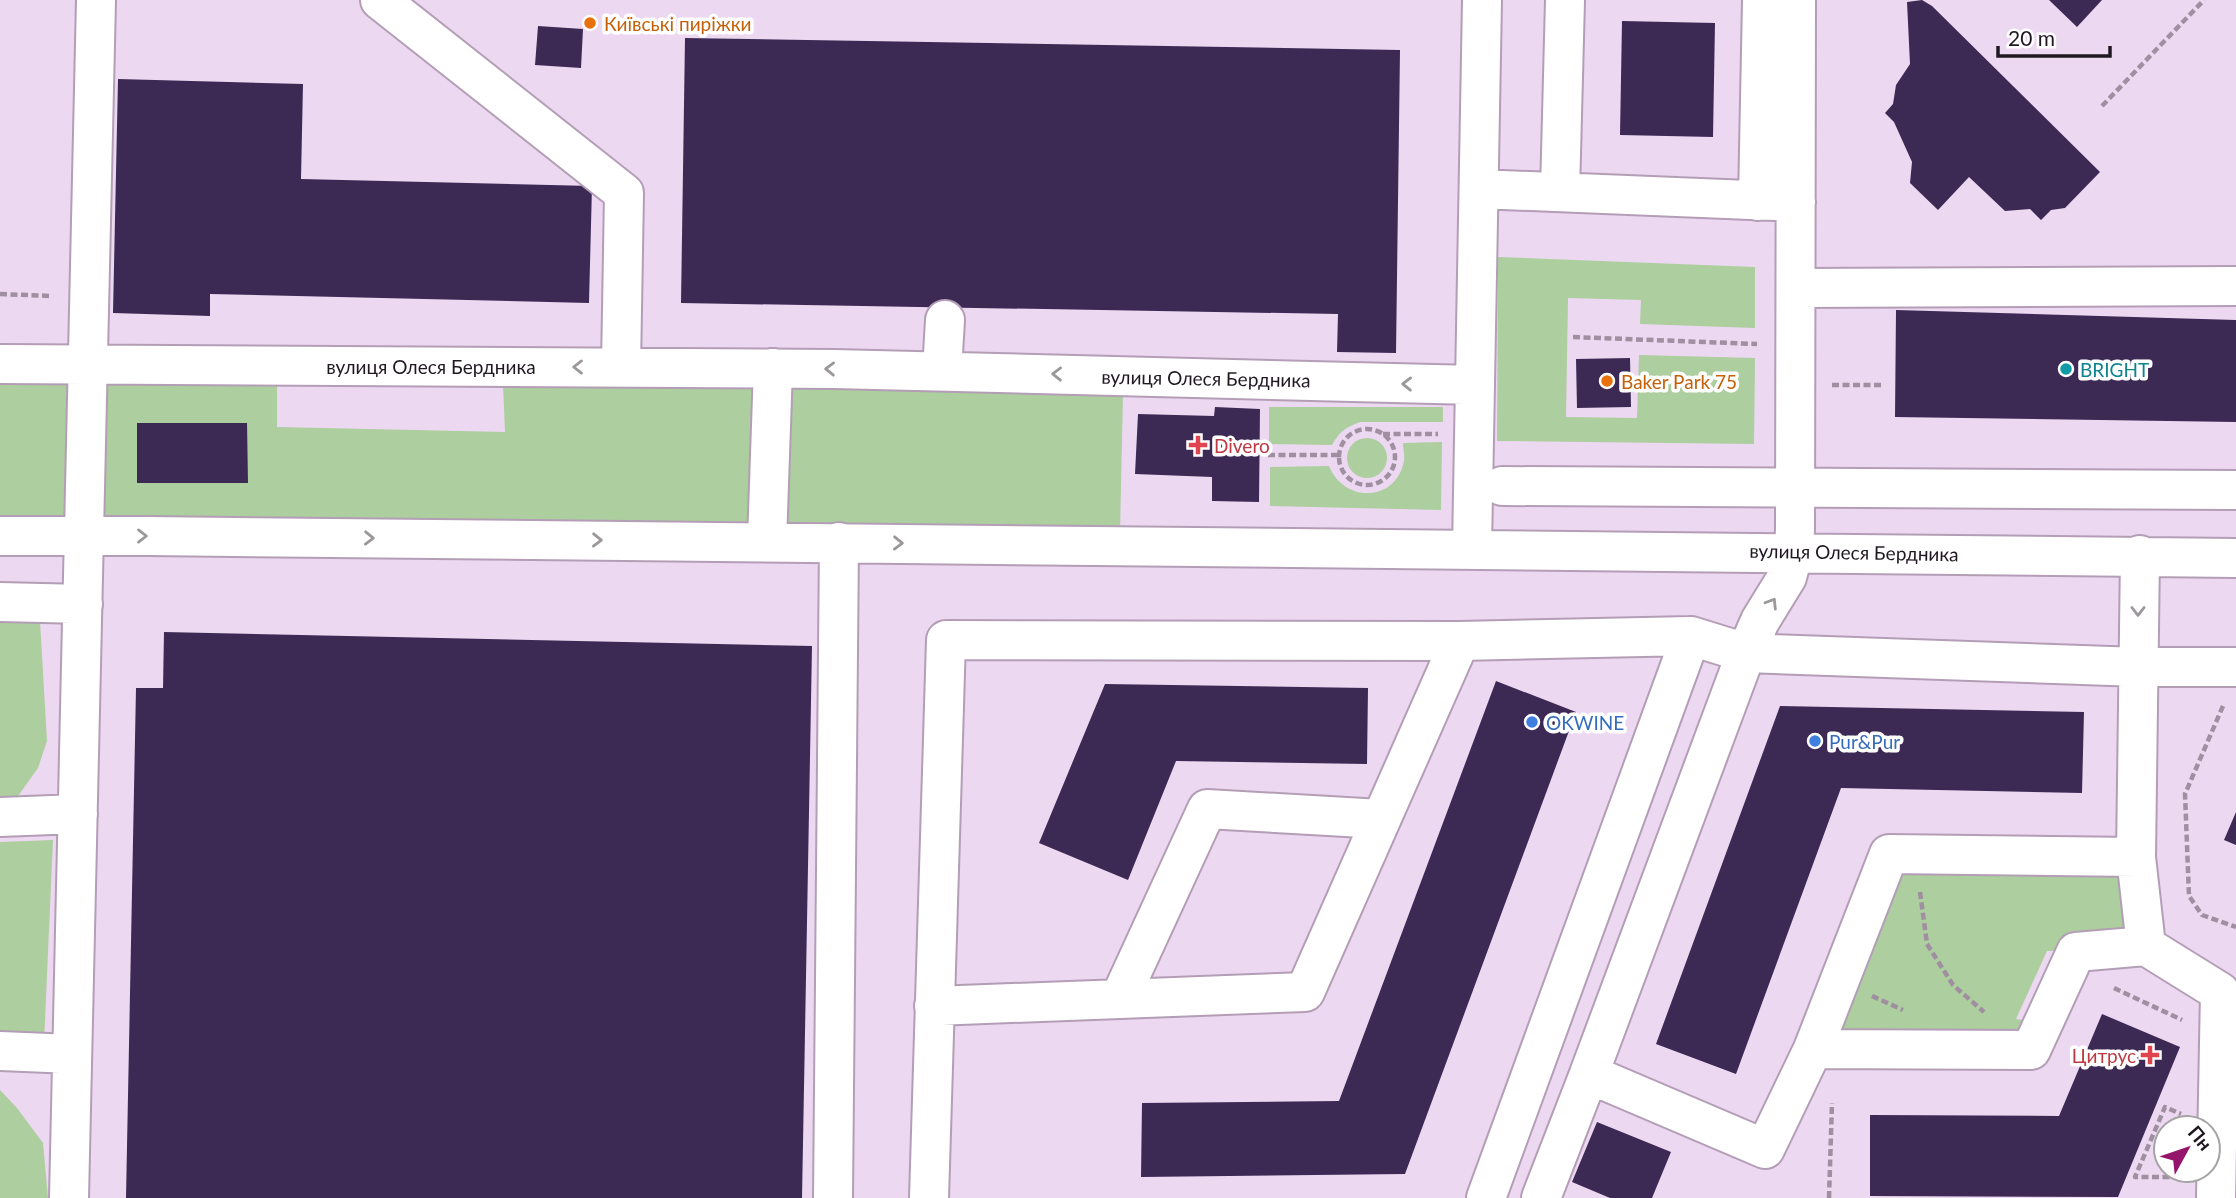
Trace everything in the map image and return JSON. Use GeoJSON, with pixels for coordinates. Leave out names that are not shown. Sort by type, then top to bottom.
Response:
{"type":"FeatureCollection","features":[{"type":"Feature","properties":{"kind":"street"},"geometry":{"type":"LineString","coordinates":[[69,1198],[96,0]]}},
{"type":"Feature","properties":{"kind":"street"},"geometry":{"type":"LineString","coordinates":[[380,0],[624,193],[621,367]]}},
{"type":"Feature","properties":{"kind":"street"},"geometry":{"type":"LineString","coordinates":[[1472,548],[1482,0]]}},
{"type":"Feature","properties":{"kind":"street"},"geometry":{"type":"LineString","coordinates":[[1560,192],[1564,0]]}},
{"type":"Feature","properties":{"kind":"street"},"geometry":{"type":"LineString","coordinates":[[1758,201],[1762,0]]}},
{"type":"Feature","properties":{"kind":"street"},"geometry":{"type":"LineString","coordinates":[[1541,1198],[1746,653],[1760,621],[1787,578],[1794,551],[1796,0]]}},
{"type":"Feature","properties":{"kind":"street"},"geometry":{"type":"LineString","coordinates":[[1479,189],[1796,202]]}},
{"type":"Feature","properties":{"kind":"street"},"geometry":{"type":"LineString","coordinates":[[1797,288],[2236,286]]}},
{"type":"Feature","properties":{"kind":"street"},"geometry":{"type":"LineString","coordinates":[[942,372],[946,320]]}},
{"type":"Feature","properties":{"kind":"street","name":"вулиця Олеся Бердника"},"geometry":{"type":"LineString","coordinates":[[0,364],[773,368],[1475,385]]}},
{"type":"Feature","properties":{"kind":"street"},"geometry":{"type":"LineString","coordinates":[[767,542],[773,368]]}},
{"type":"Feature","properties":{"kind":"street"},"geometry":{"type":"LineString","coordinates":[[1502,486],[2236,489]]}},
{"type":"Feature","properties":{"kind":"street","name":"вулиця Олеся Бердника"},"geometry":{"type":"LineString","coordinates":[[0,536],[1794,551],[2236,558]]}},
{"type":"Feature","properties":{"kind":"street"},"geometry":{"type":"LineString","coordinates":[[834,1198],[839,542]]}},
{"type":"Feature","properties":{"kind":"street"},"geometry":{"type":"LineString","coordinates":[[2140,555],[2136,857],[2146,946]]}},
{"type":"Feature","properties":{"kind":"street"},"geometry":{"type":"LineString","coordinates":[[0,602],[83,604]]}},
{"type":"Feature","properties":{"kind":"street"},"geometry":{"type":"LineString","coordinates":[[1486,1198],[1691,636]]}},
{"type":"Feature","properties":{"kind":"street"},"geometry":{"type":"LineString","coordinates":[[929,1198],[946,640],[1460,641],[1691,636],[1746,653],[2138,667],[2231,683]]}},
{"type":"Feature","properties":{"kind":"street"},"geometry":{"type":"LineString","coordinates":[[934,1006],[1306,992],[1460,641]]}},
{"type":"Feature","properties":{"kind":"street"},"geometry":{"type":"LineString","coordinates":[[1120,998],[1207,809],[1381,819]]}},
{"type":"Feature","properties":{"kind":"street"},"geometry":{"type":"LineString","coordinates":[[0,817],[78,814]]}},
{"type":"Feature","properties":{"kind":"street"},"geometry":{"type":"LineString","coordinates":[[1589,1074],[1765,1149],[1813,1049],[1889,855],[2136,857]]}},
{"type":"Feature","properties":{"kind":"street"},"geometry":{"type":"LineString","coordinates":[[1813,1049],[2031,1050],[2076,952],[2146,946],[2228,994],[2216,1198]]}},
{"type":"Feature","properties":{"kind":"street"},"geometry":{"type":"LineString","coordinates":[[0,1051],[72,1054]]}},
{"type":"Feature","properties":{"kind":"path"},"geometry":{"type":"LineString","coordinates":[[2102,106],[2204,0]]}},
{"type":"Feature","properties":{"kind":"path"},"geometry":{"type":"LineString","coordinates":[[0,294],[58,296]]}},
{"type":"Feature","properties":{"kind":"path"},"geometry":{"type":"LineString","coordinates":[[1573,337],[1755,342],[1796,385],[1882,385]]}},
{"type":"Feature","properties":{"kind":"path"},"geometry":{"type":"LineString","coordinates":[[1382,434],[1394,450],[1394,459],[1387,477],[1369,485],[1351,481],[1344,473],[1339,455],[1345,440],[1358,430],[1367,429],[1382,434],[1474,433]]}},
{"type":"Feature","properties":{"kind":"path"},"geometry":{"type":"LineString","coordinates":[[1268,455],[1339,455]]}},
{"type":"Feature","properties":{"kind":"path"},"geometry":{"type":"LineString","coordinates":[[2231,683],[2185,794],[2189,897],[2202,915],[2236,927]]}},
{"type":"Feature","properties":{"kind":"path"},"geometry":{"type":"LineString","coordinates":[[1926,855],[1920,883],[1927,944],[1953,985],[1998,1023],[2040,1030]]}},
{"type":"Feature","properties":{"kind":"path"},"geometry":{"type":"LineString","coordinates":[[1829,1198],[1832,1101]]}},
{"type":"Feature","properties":{"kind":"path"},"geometry":{"type":"LineString","coordinates":[[2162,1114],[2165,1107],[2182,1114]]}},
{"type":"Feature","properties":{"kind":"path"},"geometry":{"type":"LineString","coordinates":[[2152,1137],[2135,1177],[2152,1177]]}},
{"type":"Feature","properties":{"kind":"green space"},"geometry":{"type":"Polygon","coordinates":[[[1498,257],[1755,267],[1755,328],[1640,324],[1641,300],[1568,298],[1566,417],[1637,418],[1639,355],[1755,358],[1754,444],[1497,441],[1498,257]]]}},
{"type":"Feature","properties":{"kind":"green space"},"geometry":{"type":"Polygon","coordinates":[[[107,381],[277,385],[277,427],[505,432],[503,385],[753,385],[748,526],[100,519],[107,381]]]}},
{"type":"Feature","properties":{"kind":"green space"},"geometry":{"type":"Polygon","coordinates":[[[0,382],[71,383],[71,521],[0,522],[0,382]]]}},
{"type":"Feature","properties":{"kind":"green space"},"geometry":{"type":"Polygon","coordinates":[[[785,385],[1123,393],[1120,533],[788,526],[785,385]]]}},
{"type":"Feature","properties":{"kind":"green space"},"geometry":{"type":"Polygon","coordinates":[[[1269,407],[1443,407],[1443,422],[1360,422],[1343,430],[1332,445],[1269,444],[1269,407]]]}},
{"type":"Feature","properties":{"kind":"green space"},"geometry":{"type":"Polygon","coordinates":[[[1367,438],[1381,444],[1387,458],[1381,472],[1367,478],[1353,472],[1347,458],[1353,444],[1367,438]]]}},
{"type":"Feature","properties":{"kind":"green space"},"geometry":{"type":"Polygon","coordinates":[[[1442,442],[1441,510],[1270,506],[1270,467],[1329,466],[1337,479],[1347,487],[1370,493],[1392,484],[1400,474],[1404,458],[1403,443],[1442,442]]]}},
{"type":"Feature","properties":{"kind":"green space"},"geometry":{"type":"Polygon","coordinates":[[[0,619],[40,621],[47,741],[38,768],[18,796],[0,797],[0,619]]]}},
{"type":"Feature","properties":{"kind":"green space"},"geometry":{"type":"Polygon","coordinates":[[[53,840],[44,1043],[0,1041],[0,842],[53,840]]]}},
{"type":"Feature","properties":{"kind":"green space"},"geometry":{"type":"Polygon","coordinates":[[[1892,859],[2127,869],[2133,936],[2067,951],[2047,951],[2016,1019],[2036,1022],[2028,1041],[1822,1042],[1892,859]]]}},
{"type":"Feature","properties":{"kind":"green space"},"geometry":{"type":"Polygon","coordinates":[[[0,1090],[43,1143],[48,1198],[0,1198],[0,1090]]]}},
{"type":"Feature","properties":{"kind":"building"},"geometry":{"type":"Polygon","coordinates":[[[1922,0],[1932,6],[2100,172],[2065,208],[2051,210],[2041,220],[2030,209],[2005,211],[1969,177],[1938,210],[1910,183],[1912,162],[1894,122],[1885,113],[1893,104],[1896,85],[1910,64],[1907,2],[1922,0]]]}},
{"type":"Feature","properties":{"kind":"building"},"geometry":{"type":"Polygon","coordinates":[[[2049,0],[2102,0],[2077,27],[2049,0]]]}},
{"type":"Feature","properties":{"kind":"building"},"geometry":{"type":"Polygon","coordinates":[[[1622,21],[1715,23],[1713,137],[1620,135],[1622,21]]]}},
{"type":"Feature","properties":{"kind":"building"},"geometry":{"type":"Polygon","coordinates":[[[538,26],[583,29],[581,68],[535,65],[538,26]]]}},
{"type":"Feature","properties":{"kind":"building"},"geometry":{"type":"Polygon","coordinates":[[[685,38],[1400,50],[1396,353],[1337,352],[1338,314],[681,303],[685,38]]]}},
{"type":"Feature","properties":{"kind":"building"},"geometry":{"type":"Polygon","coordinates":[[[118,79],[303,84],[301,179],[592,186],[589,303],[210,294],[210,316],[113,313],[118,79]]]}},
{"type":"Feature","properties":{"kind":"building","name":"BRIGHT"},"geometry":{"type":"Polygon","coordinates":[[[1896,310],[2236,320],[2236,422],[1895,417],[1896,310]]]}},
{"type":"Feature","properties":{"kind":"building"},"geometry":{"type":"Polygon","coordinates":[[[1630,358],[1631,407],[1577,408],[1576,359],[1630,358]]]}},
{"type":"Feature","properties":{"kind":"building","name":"Divero"},"geometry":{"type":"Polygon","coordinates":[[[1215,407],[1260,409],[1259,502],[1212,501],[1212,477],[1135,474],[1138,414],[1214,416],[1215,407]]]}},
{"type":"Feature","properties":{"kind":"building"},"geometry":{"type":"Polygon","coordinates":[[[137,423],[247,423],[248,483],[137,483],[137,423]]]}},
{"type":"Feature","properties":{"kind":"building"},"geometry":{"type":"Polygon","coordinates":[[[164,632],[812,646],[802,1198],[126,1198],[136,688],[163,688],[164,632]]]}},
{"type":"Feature","properties":{"kind":"building"},"geometry":{"type":"Polygon","coordinates":[[[1496,681],[1576,712],[1405,1174],[1141,1177],[1142,1103],[1339,1101],[1496,681]]]}},
{"type":"Feature","properties":{"kind":"building"},"geometry":{"type":"Polygon","coordinates":[[[1105,684],[1368,688],[1367,764],[1176,761],[1128,880],[1039,843],[1105,684]]]}},
{"type":"Feature","properties":{"kind":"building"},"geometry":{"type":"Polygon","coordinates":[[[1780,706],[2084,712],[2082,793],[1841,788],[1736,1074],[1656,1044],[1780,706]]]}},
{"type":"Feature","properties":{"kind":"building"},"geometry":{"type":"Polygon","coordinates":[[[2236,812],[2236,845],[2224,840],[2236,812]]]}},
{"type":"Feature","properties":{"kind":"building"},"geometry":{"type":"Polygon","coordinates":[[[2102,1014],[2180,1047],[2118,1197],[1870,1196],[1870,1115],[2059,1116],[2102,1014]]]}},
{"type":"Feature","properties":{"kind":"building"},"geometry":{"type":"Polygon","coordinates":[[[1597,1122],[1671,1152],[1652,1198],[1610,1198],[1572,1182],[1597,1122]]]}},
{"type":"Feature","properties":{"kind":"place","name":"Київські пиріжки"},"geometry":{"type":"Point","coordinates":[590,23]}},
{"type":"Feature","properties":{"kind":"place","name":"BRIGHT"},"geometry":{"type":"Point","coordinates":[2066,369]}},
{"type":"Feature","properties":{"kind":"place","name":"Baker Park 75"},"geometry":{"type":"Point","coordinates":[1607,381]}},
{"type":"Feature","properties":{"kind":"place","name":"Divero"},"geometry":{"type":"Point","coordinates":[1198,445]}},
{"type":"Feature","properties":{"kind":"place","name":"OKWINE"},"geometry":{"type":"Point","coordinates":[1532,722]}},
{"type":"Feature","properties":{"kind":"place","name":"Pur&Pur"},"geometry":{"type":"Point","coordinates":[1815,741]}},
{"type":"Feature","properties":{"kind":"place","name":"Цитрус"},"geometry":{"type":"Point","coordinates":[2150,1055]}}]}
